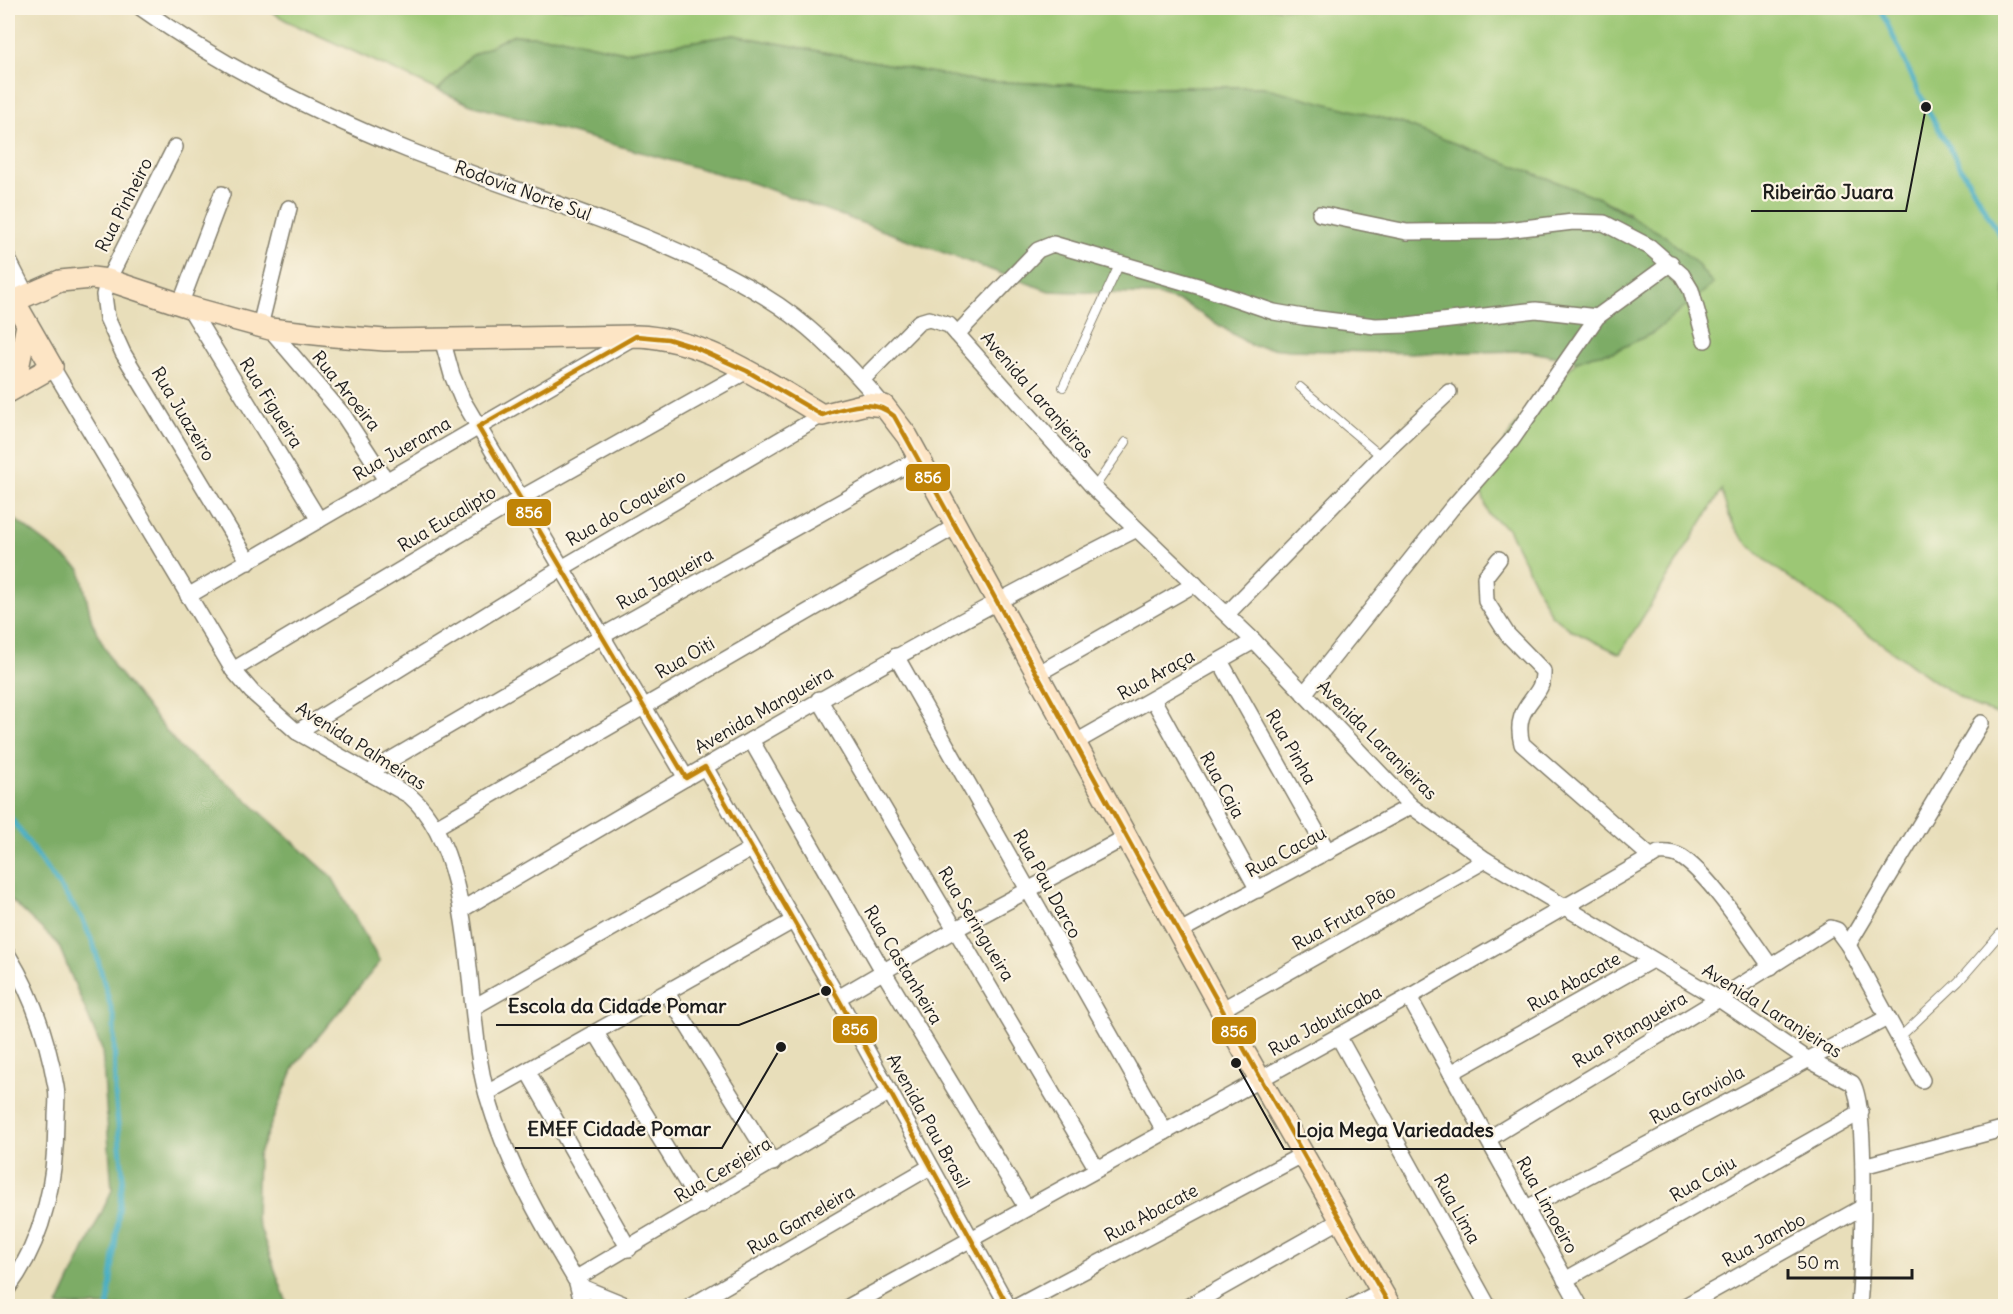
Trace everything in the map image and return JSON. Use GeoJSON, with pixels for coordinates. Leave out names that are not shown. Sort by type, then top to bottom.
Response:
{"type":"FeatureCollection","features":[{"type":"Feature","properties":{"kind":"street","name":"Rodovia Norte Sul"},"geometry":{"type":"LineString","coordinates":[[141,8],[229,66],[284,95],[409,150],[542,197],[695,258],[766,297],[803,326],[862,380],[901,425],[920,458],[1259,1079],[1386,1299]]}},
{"type":"Feature","properties":{"kind":"street","name":"Rua Pinheiro"},"geometry":{"type":"LineString","coordinates":[[108,280],[175,147]]}},
{"type":"Feature","properties":{"kind":"street"},"geometry":{"type":"LineString","coordinates":[[184,306],[222,194]]}},
{"type":"Feature","properties":{"kind":"street"},"geometry":{"type":"LineString","coordinates":[[265,327],[289,208]]}},
{"type":"Feature","properties":{"kind":"street"},"geometry":{"type":"LineString","coordinates":[[1320,214],[1407,232],[1498,231],[1573,222],[1604,223],[1650,247],[1671,263],[1691,290],[1704,340]]}},
{"type":"Feature","properties":{"kind":"street"},"geometry":{"type":"LineString","coordinates":[[957,334],[1043,246],[1059,245],[1121,262],[1274,312],[1352,323],[1407,325],[1536,310],[1597,318]]}},
{"type":"Feature","properties":{"kind":"street"},"geometry":{"type":"LineString","coordinates":[[8,259],[16,295],[27,325],[52,367]]}},
{"type":"Feature","properties":{"kind":"street"},"geometry":{"type":"LineString","coordinates":[[1304,694],[1451,509],[1511,441],[1597,318],[1671,263]]}},
{"type":"Feature","properties":{"kind":"street"},"geometry":{"type":"LineString","coordinates":[[16,295],[77,278],[108,280],[184,306],[265,327],[386,340],[636,336],[681,342],[747,371],[822,415],[856,406],[884,406]]}},
{"type":"Feature","properties":{"kind":"street","name":"Rua Juazeiro"},"geometry":{"type":"LineString","coordinates":[[108,280],[104,295],[107,318],[123,353],[249,562]]}},
{"type":"Feature","properties":{"kind":"street"},"geometry":{"type":"LineString","coordinates":[[16,295],[55,347],[52,367]]}},
{"type":"Feature","properties":{"kind":"street","name":"Rua Figueira"},"geometry":{"type":"LineString","coordinates":[[184,306],[319,520]]}},
{"type":"Feature","properties":{"kind":"street","name":"Avenida Laranjeiras"},"geometry":{"type":"LineString","coordinates":[[862,380],[920,322],[929,319],[940,320],[957,334],[1094,488],[1254,641],[1411,806],[1486,860],[1719,999],[1807,1059],[1852,1083],[1857,1090],[1861,1112],[1863,1166],[1857,1305]]}},
{"type":"Feature","properties":{"kind":"street"},"geometry":{"type":"LineString","coordinates":[[10,389],[27,325]]}},
{"type":"Feature","properties":{"kind":"street","name":"Rua Aroeira"},"geometry":{"type":"LineString","coordinates":[[265,327],[344,416],[386,480]]}},
{"type":"Feature","properties":{"kind":"street","name":"Rua Juerama"},"geometry":{"type":"LineString","coordinates":[[188,596],[636,336]]}},
{"type":"Feature","properties":{"kind":"street"},"geometry":{"type":"LineString","coordinates":[[442,339],[456,385],[478,427],[645,704],[686,778]]}},
{"type":"Feature","properties":{"kind":"street"},"geometry":{"type":"LineString","coordinates":[[10,389],[52,367]]}},
{"type":"Feature","properties":{"kind":"street","name":"Avenida Palmeiras"},"geometry":{"type":"LineString","coordinates":[[52,367],[233,670],[252,692],[297,732],[410,796],[423,807],[436,827],[461,910],[487,1093],[501,1137],[525,1191],[576,1281],[584,1306]]}},
{"type":"Feature","properties":{"kind":"street","name":"Rua Eucalipto"},"geometry":{"type":"LineString","coordinates":[[233,670],[520,498],[747,371]]}},
{"type":"Feature","properties":{"kind":"street"},"geometry":{"type":"LineString","coordinates":[[1227,614],[1380,456],[1449,392]]}},
{"type":"Feature","properties":{"kind":"street","name":"Rua do Coqueiro"},"geometry":{"type":"LineString","coordinates":[[297,732],[562,568],[822,415]]}},
{"type":"Feature","properties":{"kind":"street","name":"Rua Jaqueira"},"geometry":{"type":"LineString","coordinates":[[369,773],[604,635],[920,458]]}},
{"type":"Feature","properties":{"kind":"street","name":"Rua Oiti"},"geometry":{"type":"LineString","coordinates":[[436,827],[956,526]]}},
{"type":"Feature","properties":{"kind":"street","name":"Avenida Mangueira"},"geometry":{"type":"LineString","coordinates":[[461,910],[819,699],[996,600],[1136,530]]}},
{"type":"Feature","properties":{"kind":"street"},"geometry":{"type":"LineString","coordinates":[[1499,559],[1485,577],[1486,601],[1506,634],[1543,670],[1544,681],[1524,708],[1518,724],[1522,744],[1655,855],[1675,854],[1689,863],[1734,915],[1772,967]]}},
{"type":"Feature","properties":{"kind":"street"},"geometry":{"type":"LineString","coordinates":[[1039,673],[1195,584]]}},
{"type":"Feature","properties":{"kind":"street","name":"Rua Araça"},"geometry":{"type":"LineString","coordinates":[[1076,742],[1254,641]]}},
{"type":"Feature","properties":{"kind":"street","name":"Rua Pau Darco"},"geometry":{"type":"LineString","coordinates":[[896,656],[1166,1132]]}},
{"type":"Feature","properties":{"kind":"street","name":"Rua Pinha"},"geometry":{"type":"LineString","coordinates":[[1220,661],[1328,852]]}},
{"type":"Feature","properties":{"kind":"street","name":"Rua Seringueira"},"geometry":{"type":"LineString","coordinates":[[819,699],[1097,1169]]}},
{"type":"Feature","properties":{"kind":"street","name":"Rua Caja"},"geometry":{"type":"LineString","coordinates":[[1153,699],[1258,890]]}},
{"type":"Feature","properties":{"kind":"street"},"geometry":{"type":"LineString","coordinates":[[1922,1080],[1848,945],[1981,723]]}},
{"type":"Feature","properties":{"kind":"street","name":"Rua Castanheira"},"geometry":{"type":"LineString","coordinates":[[752,740],[883,971],[1026,1207]]}},
{"type":"Feature","properties":{"kind":"street","name":"Avenida Pau Brasil"},"geometry":{"type":"LineString","coordinates":[[705,767],[838,998],[1008,1306]]}},
{"type":"Feature","properties":{"kind":"street","name":"Rua Cacau"},"geometry":{"type":"LineString","coordinates":[[1180,932],[1411,806]]}},
{"type":"Feature","properties":{"kind":"street"},"geometry":{"type":"LineString","coordinates":[[838,998],[957,929],[1128,836]]}},
{"type":"Feature","properties":{"kind":"street"},"geometry":{"type":"LineString","coordinates":[[474,1007],[751,849]]}},
{"type":"Feature","properties":{"kind":"street","name":"Rua Jabuticaba"},"geometry":{"type":"LineString","coordinates":[[850,1306],[1409,997],[1655,855]]}},
{"type":"Feature","properties":{"kind":"street","name":"Rua Fruta Pão"},"geometry":{"type":"LineString","coordinates":[[1221,1010],[1486,860]]}},
{"type":"Feature","properties":{"kind":"street"},"geometry":{"type":"LineString","coordinates":[[487,1093],[793,921]]}},
{"type":"Feature","properties":{"kind":"street","name":"Rua Pitangueira"},"geometry":{"type":"LineString","coordinates":[[1488,1139],[1772,967],[1831,928],[1837,930],[1848,945]]}},
{"type":"Feature","properties":{"kind":"street"},"geometry":{"type":"LineString","coordinates":[[8,955],[27,987],[57,1089],[57,1099],[56,1153],[46,1209],[23,1267],[8,1288]]}},
{"type":"Feature","properties":{"kind":"street","name":"Rua Abacate"},"geometry":{"type":"LineString","coordinates":[[1451,1073],[1652,960]]}},
{"type":"Feature","properties":{"kind":"street"},"geometry":{"type":"LineString","coordinates":[[667,993],[773,1163]]}},
{"type":"Feature","properties":{"kind":"street","name":"Rua Limoeiro"},"geometry":{"type":"LineString","coordinates":[[1409,997],[1580,1306]]}},
{"type":"Feature","properties":{"kind":"street","name":"Rua Graviola"},"geometry":{"type":"LineString","coordinates":[[1527,1208],[1887,1018]]}},
{"type":"Feature","properties":{"kind":"street"},"geometry":{"type":"LineString","coordinates":[[596,1033],[701,1206]]}},
{"type":"Feature","properties":{"kind":"street","name":"Rua Lima"},"geometry":{"type":"LineString","coordinates":[[1338,1036],[1488,1306]]}},
{"type":"Feature","properties":{"kind":"street"},"geometry":{"type":"LineString","coordinates":[[528,1072],[629,1249]]}},
{"type":"Feature","properties":{"kind":"street","name":"Rua Cerejeira"},"geometry":{"type":"LineString","coordinates":[[576,1281],[890,1092]]}},
{"type":"Feature","properties":{"kind":"street","name":"Rua Caju"},"geometry":{"type":"LineString","coordinates":[[1565,1280],[1861,1112]]}},
{"type":"Feature","properties":{"kind":"street"},"geometry":{"type":"LineString","coordinates":[[1863,1166],[2006,1128]]}},
{"type":"Feature","properties":{"kind":"street","name":"Rua Abacate"},"geometry":{"type":"LineString","coordinates":[[1018,1306],[1302,1155]]}},
{"type":"Feature","properties":{"kind":"street","name":"Rua Gameleira"},"geometry":{"type":"LineString","coordinates":[[691,1306],[930,1167]]}},
{"type":"Feature","properties":{"kind":"street","name":"Rua Jambo"},"geometry":{"type":"LineString","coordinates":[[1685,1306],[1861,1208]]}},
{"type":"Feature","properties":{"kind":"street"},"geometry":{"type":"LineString","coordinates":[[1189,1306],[1341,1220]]}},
{"type":"Feature","properties":{"kind":"street"},"geometry":{"type":"LineString","coordinates":[[576,1281],[628,1306]]}},
{"type":"Feature","properties":{"kind":"street"},"geometry":{"type":"LineString","coordinates":[[1353,1306],[1386,1299]]}},
{"type":"Feature","properties":{"kind":"lane"},"geometry":{"type":"LineString","coordinates":[[1063,387],[1121,262]]}},
{"type":"Feature","properties":{"kind":"lane"},"geometry":{"type":"LineString","coordinates":[[1300,387],[1380,456]]}},
{"type":"Feature","properties":{"kind":"lane"},"geometry":{"type":"LineString","coordinates":[[1094,488],[1126,442]]}},
{"type":"Feature","properties":{"kind":"lane"},"geometry":{"type":"LineString","coordinates":[[1899,1038],[1959,981],[2006,927]]}},
{"type":"Feature","properties":{"kind":"green space"},"geometry":{"type":"Polygon","coordinates":[[[265,8],[2005,8],[2005,717],[1976,707],[1937,683],[1769,563],[1751,547],[1732,523],[1722,490],[1620,654],[1573,631],[1551,615],[1508,529],[1489,515],[1478,483],[1517,423],[1577,361],[1593,355],[1613,352],[1629,213],[1599,198],[1263,87],[1136,87],[976,81],[734,35],[624,52],[561,38],[512,35],[471,56],[438,90],[289,22],[265,8]]]}},
{"type":"Feature","properties":{"kind":"green space"},"geometry":{"type":"Polygon","coordinates":[[[512,35],[561,38],[624,52],[734,35],[976,81],[1136,87],[1263,87],[1401,123],[1599,198],[1665,236],[1696,263],[1713,284],[1653,333],[1613,352],[1593,355],[1577,361],[1527,351],[1419,353],[1289,350],[1252,346],[1184,303],[1156,295],[1049,291],[752,183],[471,105],[438,90],[471,56],[512,35]]]}},
{"type":"Feature","properties":{"kind":"green space"},"geometry":{"type":"Polygon","coordinates":[[[8,514],[80,569],[92,622],[115,668],[181,749],[236,790],[332,877],[380,962],[295,1065],[258,1156],[256,1217],[288,1306],[58,1306],[112,1190],[102,1050],[58,944],[8,897],[8,514]]]}},
{"type":"Feature","properties":{"kind":"waterway"},"geometry":{"type":"LineString","coordinates":[[1880,8],[1926,107],[2006,246]]}},
{"type":"Feature","properties":{"kind":"waterway"},"geometry":{"type":"LineString","coordinates":[[8,814],[82,918],[94,946],[114,1019],[115,1093],[123,1176],[108,1306]]}},
{"type":"Feature","properties":{"kind":"transit line","name":"856"},"geometry":{"type":"LineString","coordinates":[[1008,1306],[838,998],[705,767],[686,778],[478,427],[636,336],[668,339],[694,347],[747,371],[822,415],[859,405],[868,405],[886,410],[894,416],[1202,974],[1390,1306]]}},
{"type":"Feature","properties":{"kind":"place","name":"Ribeirão Juara"},"geometry":{"type":"Point","coordinates":[1926,107]}},
{"type":"Feature","properties":{"kind":"place","name":"Escola da Cidade Pomar"},"geometry":{"type":"Point","coordinates":[826,991]}},
{"type":"Feature","properties":{"kind":"place","name":"EMEF Cidade Pomar"},"geometry":{"type":"Point","coordinates":[781,1047]}},
{"type":"Feature","properties":{"kind":"place","name":"Loja Mega Variedades"},"geometry":{"type":"Point","coordinates":[1236,1063]}}]}
